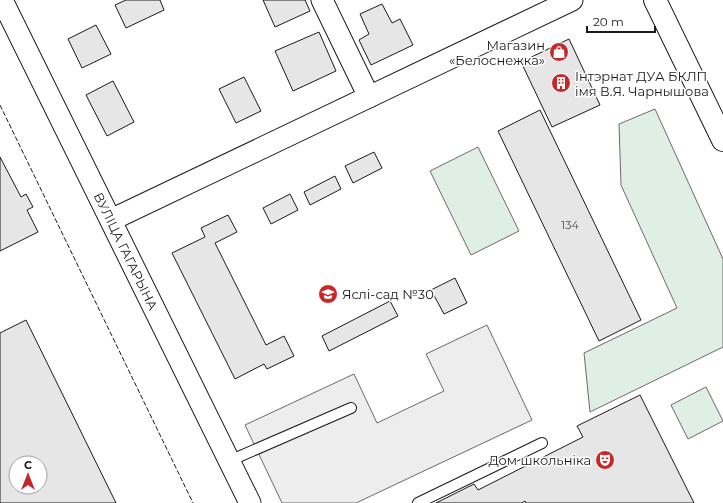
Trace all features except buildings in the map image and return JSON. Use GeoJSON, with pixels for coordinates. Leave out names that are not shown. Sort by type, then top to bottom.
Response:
{"type":"FeatureCollection","features":[{"type":"Feature","properties":{"kind":"main road"},"geometry":{"type":"LineString","coordinates":[[655,0],[723,140]]}},
{"type":"Feature","properties":{"kind":"street","name":"ВУЛІЦА ГАГАРЫНА"},"geometry":{"type":"LineString","coordinates":[[2,0],[250,503]]}},
{"type":"Feature","properties":{"kind":"street"},"geometry":{"type":"LineString","coordinates":[[322,0],[369,97]]}},
{"type":"Feature","properties":{"kind":"street"},"geometry":{"type":"LineString","coordinates":[[111,220],[572,0]]}},
{"type":"Feature","properties":{"kind":"lane"},"geometry":{"type":"LineString","coordinates":[[229,461],[351,408]]}},
{"type":"Feature","properties":{"kind":"lane"},"geometry":{"type":"LineString","coordinates":[[418,503],[542,443]]}},
{"type":"Feature","properties":{"kind":"green space"},"geometry":{"type":"Polygon","coordinates":[[[655,109],[723,259],[723,347],[590,412],[584,353],[677,308],[621,185],[619,124],[655,109]]]}},
{"type":"Feature","properties":{"kind":"green space"},"geometry":{"type":"Polygon","coordinates":[[[478,147],[519,231],[471,255],[430,171],[478,147]]]}},
{"type":"Feature","properties":{"kind":"green space"},"geometry":{"type":"Polygon","coordinates":[[[706,387],[723,421],[688,439],[671,405],[706,387]]]}},
{"type":"Feature","properties":{"kind":"shaded area"},"geometry":{"type":"Polygon","coordinates":[[[487,325],[532,420],[356,503],[282,503],[245,425],[354,374],[377,423],[444,391],[426,354],[487,325]]]}},
{"type":"Feature","properties":{"kind":"fence"},"geometry":{"type":"LineString","coordinates":[[0,105],[193,503]]}},
{"type":"Feature","properties":{"kind":"place","name":"Магазин «Белоснежка»"},"geometry":{"type":"Point","coordinates":[559,52]}},
{"type":"Feature","properties":{"kind":"place","name":"Інтэрнат ДУА БКЛП імя В.Я. Чарнышова"},"geometry":{"type":"Point","coordinates":[561,83]}},
{"type":"Feature","properties":{"kind":"place","name":"Яслі-сад №30"},"geometry":{"type":"Point","coordinates":[328,294]}},
{"type":"Feature","properties":{"kind":"place","name":"Дом школьніка"},"geometry":{"type":"Point","coordinates":[605,460]}}]}
